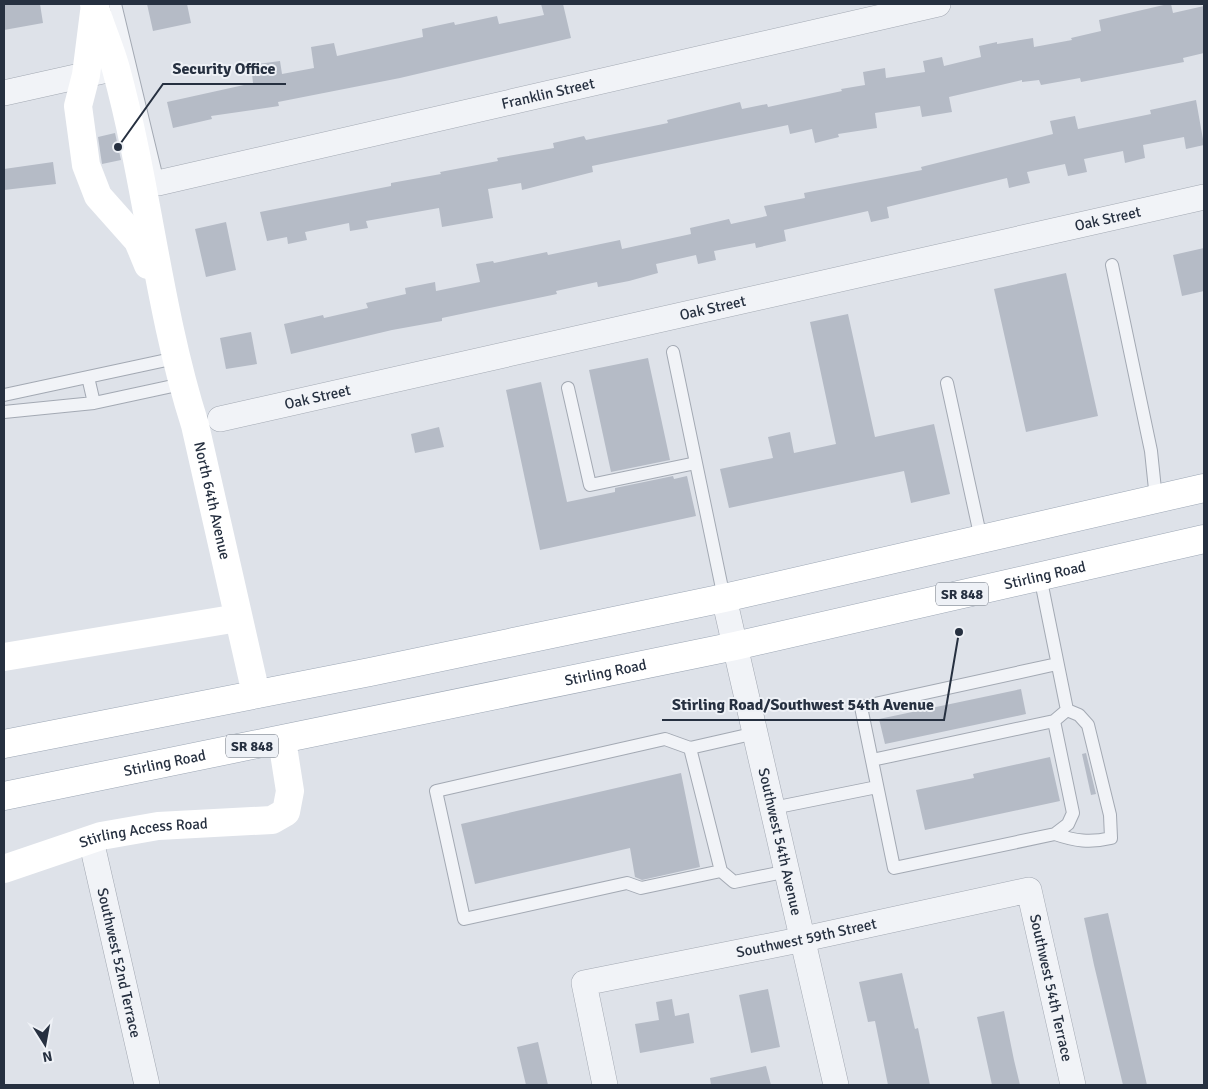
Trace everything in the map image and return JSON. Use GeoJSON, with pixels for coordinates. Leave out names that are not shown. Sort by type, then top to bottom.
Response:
{"type":"FeatureCollection","features":[{"type":"Feature","properties":{"kind":"main road","name":"North 64th Avenue"},"geometry":{"type":"LineString","coordinates":[[101,4],[179,371],[195,425],[256,694]]}},
{"type":"Feature","properties":{"kind":"main road","name":"North 64th Avenue"},"geometry":{"type":"LineString","coordinates":[[101,4],[78,106],[86,165],[98,196],[138,241],[166,308]]}},
{"type":"Feature","properties":{"kind":"main road"},"geometry":{"type":"LineString","coordinates":[[4,744],[724,598],[1204,488]]}},
{"type":"Feature","properties":{"kind":"main road","name":"Stirling Road"},"geometry":{"type":"LineString","coordinates":[[4,796],[736,646],[1204,539]]}},
{"type":"Feature","properties":{"kind":"main road"},"geometry":{"type":"LineString","coordinates":[[4,657],[238,618]]}},
{"type":"Feature","properties":{"kind":"main road","name":"Stirling Access Road"},"geometry":{"type":"LineString","coordinates":[[4,869],[90,840],[158,826],[272,820],[286,812],[290,791],[282,740]]}},
{"type":"Feature","properties":{"kind":"street","name":"Franklin Street"},"geometry":{"type":"LineString","coordinates":[[158,183],[938,4]]}},
{"type":"Feature","properties":{"kind":"street"},"geometry":{"type":"LineString","coordinates":[[4,93],[116,68]]}},
{"type":"Feature","properties":{"kind":"street","name":"Oak Street"},"geometry":{"type":"LineString","coordinates":[[220,420],[1204,197]]}},
{"type":"Feature","properties":{"kind":"street","name":"Southwest 54th Avenue"},"geometry":{"type":"LineString","coordinates":[[724,598],[804,939],[836,1085]]}},
{"type":"Feature","properties":{"kind":"street","name":"Southwest 52nd Terrace"},"geometry":{"type":"LineString","coordinates":[[90,840],[147,1085]]}},
{"type":"Feature","properties":{"kind":"street","name":"Southwest 59th Street"},"geometry":{"type":"LineString","coordinates":[[606,1085],[584,983],[804,939],[1029,890]]}},
{"type":"Feature","properties":{"kind":"street","name":"Southwest 54th Terrace"},"geometry":{"type":"LineString","coordinates":[[1029,890],[1073,1085]]}},
{"type":"Feature","properties":{"kind":"lane"},"geometry":{"type":"LineString","coordinates":[[101,4],[158,183]]}},
{"type":"Feature","properties":{"kind":"lane"},"geometry":{"type":"LineString","coordinates":[[1112,265],[1151,451],[1156,499]]}},
{"type":"Feature","properties":{"kind":"lane"},"geometry":{"type":"LineString","coordinates":[[673,352],[724,598]]}},
{"type":"Feature","properties":{"kind":"lane"},"geometry":{"type":"LineString","coordinates":[[4,395],[88,377],[179,371]]}},
{"type":"Feature","properties":{"kind":"lane"},"geometry":{"type":"LineString","coordinates":[[4,412],[94,403],[179,371]]}},
{"type":"Feature","properties":{"kind":"lane"},"geometry":{"type":"LineString","coordinates":[[88,377],[94,403]]}},
{"type":"Feature","properties":{"kind":"lane"},"geometry":{"type":"LineString","coordinates":[[947,383],[982,539]]}},
{"type":"Feature","properties":{"kind":"lane"},"geometry":{"type":"LineString","coordinates":[[568,388],[590,485],[696,463]]}},
{"type":"Feature","properties":{"kind":"lane"},"geometry":{"type":"LineString","coordinates":[[1040,576],[1067,710]]}},
{"type":"Feature","properties":{"kind":"lane"},"geometry":{"type":"LineString","coordinates":[[1054,721],[1073,814],[1068,824],[1054,834],[894,868],[861,707],[1057,664]]}},
{"type":"Feature","properties":{"kind":"lane"},"geometry":{"type":"LineString","coordinates":[[872,760],[1054,721],[1067,710]]}},
{"type":"Feature","properties":{"kind":"lane"},"geometry":{"type":"LineString","coordinates":[[1054,834],[1073,841],[1092,842],[1111,838],[1110,815],[1088,725],[1079,715],[1067,710]]}},
{"type":"Feature","properties":{"kind":"lane"},"geometry":{"type":"LineString","coordinates":[[721,871],[641,888],[627,883],[464,919],[436,791],[665,739],[690,748],[756,733]]}},
{"type":"Feature","properties":{"kind":"lane"},"geometry":{"type":"LineString","coordinates":[[690,748],[721,871],[734,882],[788,871]]}},
{"type":"Feature","properties":{"kind":"lane"},"geometry":{"type":"LineString","coordinates":[[773,808],[877,787]]}},
{"type":"Feature","properties":{"kind":"building"},"geometry":{"type":"Polygon","coordinates":[[[4,4],[40,4],[43,23],[4,30],[4,4]]]}},
{"type":"Feature","properties":{"kind":"building"},"geometry":{"type":"Polygon","coordinates":[[[147,4],[187,4],[191,23],[153,31],[147,4]]]}},
{"type":"Feature","properties":{"kind":"building"},"geometry":{"type":"Polygon","coordinates":[[[541,4],[563,4],[571,38],[400,78],[278,102],[279,106],[211,116],[212,119],[173,128],[167,102],[253,83],[251,65],[280,61],[282,74],[314,68],[311,47],[334,43],[337,56],[423,37],[422,29],[454,22],[455,25],[497,16],[499,24],[544,15],[541,4]]]}},
{"type":"Feature","properties":{"kind":"building"},"geometry":{"type":"Polygon","coordinates":[[[1171,4],[1173,13],[1204,6],[1204,53],[1183,58],[1184,62],[1081,82],[1080,78],[1041,85],[1039,80],[1022,82],[1022,80],[949,97],[952,112],[922,117],[920,106],[875,113],[877,128],[838,134],[839,137],[815,143],[812,129],[790,134],[788,125],[592,166],[593,172],[522,190],[521,183],[488,189],[493,218],[442,227],[439,208],[366,221],[368,228],[350,231],[349,223],[305,232],[307,240],[288,244],[287,237],[267,241],[260,212],[391,186],[391,183],[498,161],[497,158],[554,148],[553,143],[584,136],[586,140],[668,123],[667,120],[740,102],[742,109],[767,104],[768,107],[842,91],[841,89],[865,85],[863,72],[885,68],[886,78],[925,72],[923,61],[942,57],[944,66],[981,57],[979,46],[997,42],[997,44],[1033,38],[1034,47],[1072,40],[1071,38],[1101,31],[1099,20],[1171,4]]]}},
{"type":"Feature","properties":{"kind":"building"},"geometry":{"type":"Polygon","coordinates":[[[1196,100],[1204,145],[1186,149],[1184,137],[1143,145],[1145,158],[1125,163],[1123,151],[1084,159],[1087,172],[1068,176],[1065,164],[1027,172],[1030,183],[1009,188],[1007,178],[887,207],[889,218],[871,222],[868,211],[784,230],[786,241],[756,248],[755,243],[714,251],[716,260],[698,264],[696,255],[656,264],[658,273],[629,281],[598,287],[597,282],[556,291],[557,294],[442,318],[442,321],[392,330],[291,354],[284,324],[323,315],[324,318],[368,308],[366,303],[406,294],[405,288],[435,282],[436,291],[480,282],[476,264],[493,261],[494,263],[547,252],[548,255],[620,240],[622,249],[691,234],[690,228],[729,219],[731,224],[767,216],[764,206],[805,198],[804,193],[922,170],[921,167],[1053,134],[1050,121],[1075,116],[1078,129],[1151,114],[1150,110],[1196,100]]]}},
{"type":"Feature","properties":{"kind":"building"},"geometry":{"type":"Polygon","coordinates":[[[115,133],[121,160],[102,164],[98,137],[115,133]]]}},
{"type":"Feature","properties":{"kind":"building"},"geometry":{"type":"Polygon","coordinates":[[[53,162],[56,184],[4,190],[4,169],[53,162]]]}},
{"type":"Feature","properties":{"kind":"building"},"geometry":{"type":"Polygon","coordinates":[[[226,222],[236,270],[206,277],[195,229],[226,222]]]}},
{"type":"Feature","properties":{"kind":"building"},"geometry":{"type":"Polygon","coordinates":[[[1204,248],[1204,291],[1182,296],[1173,255],[1204,248]]]}},
{"type":"Feature","properties":{"kind":"building"},"geometry":{"type":"Polygon","coordinates":[[[1066,273],[1098,416],[1026,432],[994,289],[1066,273]]]}},
{"type":"Feature","properties":{"kind":"building"},"geometry":{"type":"Polygon","coordinates":[[[848,314],[875,437],[934,424],[950,494],[911,503],[904,471],[729,508],[720,469],[773,458],[768,437],[790,432],[794,453],[836,444],[810,322],[848,314]]]}},
{"type":"Feature","properties":{"kind":"building"},"geometry":{"type":"Polygon","coordinates":[[[251,332],[257,364],[226,369],[220,338],[251,332]]]}},
{"type":"Feature","properties":{"kind":"building"},"geometry":{"type":"Polygon","coordinates":[[[648,358],[670,460],[611,472],[589,370],[648,358]]]}},
{"type":"Feature","properties":{"kind":"building"},"geometry":{"type":"Polygon","coordinates":[[[541,382],[567,502],[615,492],[615,488],[673,476],[674,479],[687,476],[696,516],[540,550],[506,390],[541,382]]]}},
{"type":"Feature","properties":{"kind":"building"},"geometry":{"type":"Polygon","coordinates":[[[439,427],[444,447],[415,453],[411,434],[439,427]]]}},
{"type":"Feature","properties":{"kind":"building"},"geometry":{"type":"Polygon","coordinates":[[[1021,689],[1026,714],[885,744],[879,719],[1021,689]]]}},
{"type":"Feature","properties":{"kind":"building"},"geometry":{"type":"Polygon","coordinates":[[[1086,753],[1096,794],[1091,795],[1082,754],[1086,753]]]}},
{"type":"Feature","properties":{"kind":"building"},"geometry":{"type":"Polygon","coordinates":[[[1050,757],[1060,801],[925,830],[916,790],[974,778],[973,774],[1050,757]]]}},
{"type":"Feature","properties":{"kind":"building"},"geometry":{"type":"Polygon","coordinates":[[[681,773],[700,867],[642,880],[635,877],[630,848],[475,884],[461,824],[681,773]]]}},
{"type":"Feature","properties":{"kind":"building"},"geometry":{"type":"Polygon","coordinates":[[[1108,913],[1147,1085],[1123,1085],[1094,965],[1084,918],[1108,913]]]}},
{"type":"Feature","properties":{"kind":"building"},"geometry":{"type":"Polygon","coordinates":[[[902,973],[915,1029],[918,1028],[930,1085],[888,1085],[875,1021],[868,1022],[859,982],[902,973]]]}},
{"type":"Feature","properties":{"kind":"building"},"geometry":{"type":"Polygon","coordinates":[[[768,989],[780,1047],[751,1053],[739,995],[768,989]]]}},
{"type":"Feature","properties":{"kind":"building"},"geometry":{"type":"Polygon","coordinates":[[[672,999],[675,1016],[689,1013],[694,1043],[640,1053],[635,1024],[659,1020],[656,1002],[672,999]]]}},
{"type":"Feature","properties":{"kind":"building"},"geometry":{"type":"Polygon","coordinates":[[[1004,1011],[1020,1085],[992,1085],[977,1017],[1004,1011]]]}},
{"type":"Feature","properties":{"kind":"building"},"geometry":{"type":"Polygon","coordinates":[[[538,1042],[548,1085],[526,1085],[517,1047],[538,1042]]]}},
{"type":"Feature","properties":{"kind":"building"},"geometry":{"type":"Polygon","coordinates":[[[766,1066],[771,1085],[711,1085],[710,1078],[766,1066]]]}},
{"type":"Feature","properties":{"kind":"place","name":"Security Office"},"geometry":{"type":"Point","coordinates":[118,147]}},
{"type":"Feature","properties":{"kind":"place","name":"Stirling Road/Southwest 54th Avenue"},"geometry":{"type":"Point","coordinates":[959,632]}}]}
